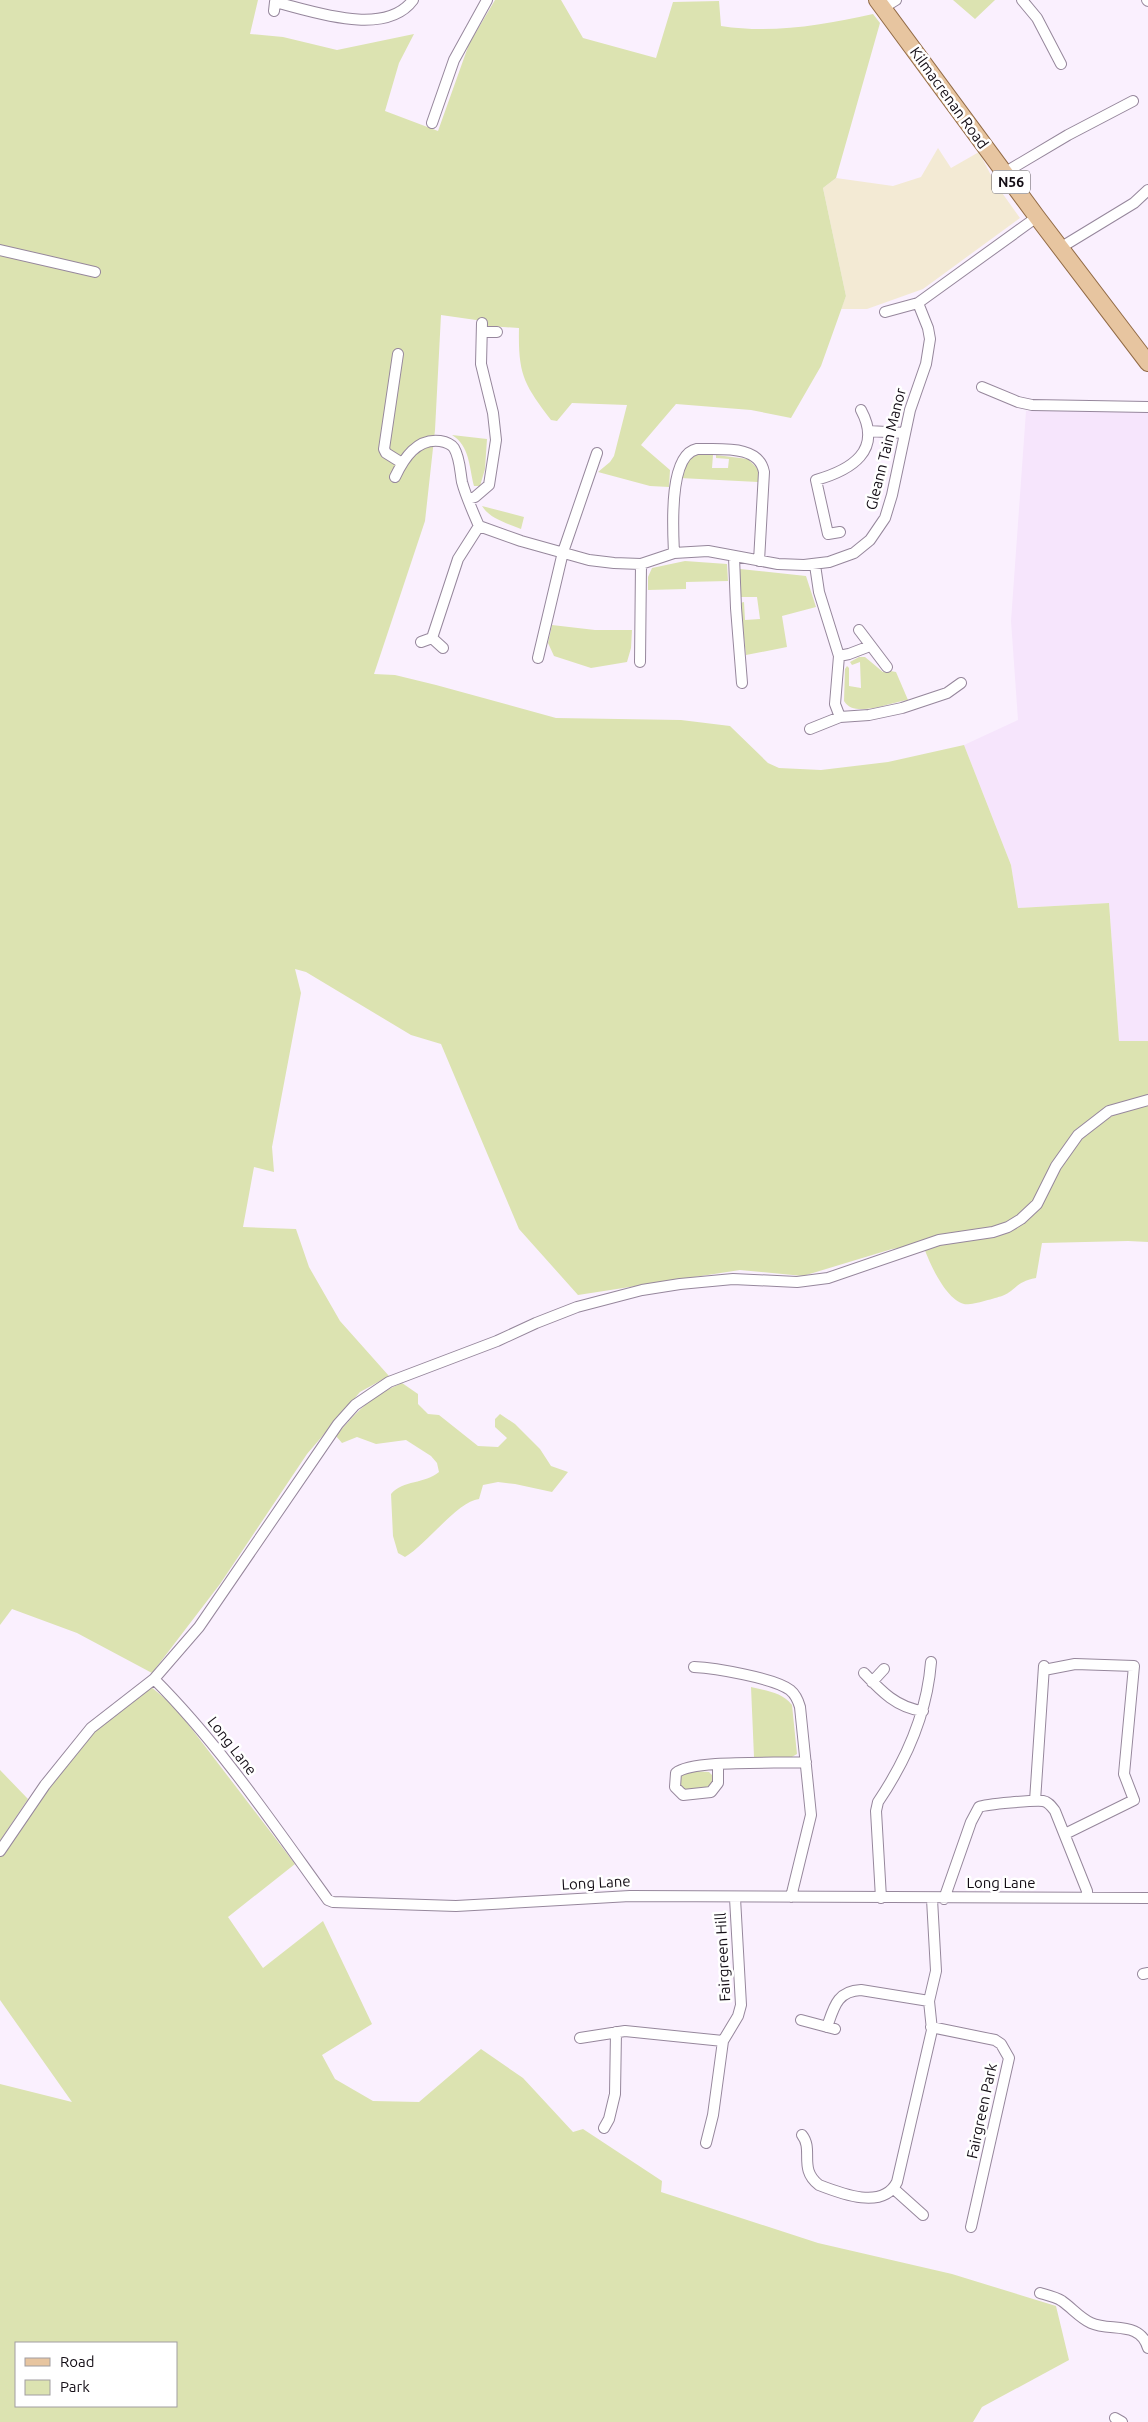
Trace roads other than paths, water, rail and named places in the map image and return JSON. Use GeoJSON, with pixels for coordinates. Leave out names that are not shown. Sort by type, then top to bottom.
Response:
{"type":"FeatureCollection","features":[{"type":"Feature","properties":{"kind":"main road","name":"Kilmacrenan Road"},"geometry":{"type":"LineString","coordinates":[[885,3],[1004,173],[1148,362]]}},
{"type":"Feature","properties":{"kind":"street"},"geometry":{"type":"LineString","coordinates":[[274,11],[275,2],[350,18],[380,19],[400,12],[413,0]]}},
{"type":"Feature","properties":{"kind":"street"},"geometry":{"type":"LineString","coordinates":[[432,123],[454,60],[487,0]]}},
{"type":"Feature","properties":{"kind":"street"},"geometry":{"type":"LineString","coordinates":[[1022,0],[1037,18],[1061,64]]}},
{"type":"Feature","properties":{"kind":"street"},"geometry":{"type":"LineString","coordinates":[[1004,173],[1052,144],[1133,101]]}},
{"type":"Feature","properties":{"kind":"street"},"geometry":{"type":"LineString","coordinates":[[1060,248],[1134,203],[1148,190]]}},
{"type":"Feature","properties":{"kind":"street"},"geometry":{"type":"LineString","coordinates":[[885,312],[918,303],[1037,217]]}},
{"type":"Feature","properties":{"kind":"street"},"geometry":{"type":"LineString","coordinates":[[0,250],[95,272]]}},
{"type":"Feature","properties":{"kind":"street","name":"Gleann Tain Manor"},"geometry":{"type":"LineString","coordinates":[[479,526],[589,560],[641,564],[674,553],[708,550],[734,557],[795,565],[815,565],[854,553],[877,532],[885,518],[892,495],[905,433],[929,351],[928,328],[918,303]]}},
{"type":"Feature","properties":{"kind":"street"},"geometry":{"type":"LineString","coordinates":[[468,499],[475,497],[489,485],[496,440],[493,413],[480,360],[482,328],[497,332]]}},
{"type":"Feature","properties":{"kind":"street"},"geometry":{"type":"LineString","coordinates":[[398,354],[384,449],[386,454],[402,463]]}},
{"type":"Feature","properties":{"kind":"street"},"geometry":{"type":"LineString","coordinates":[[982,387],[1018,402],[1032,405],[1148,407]]}},
{"type":"Feature","properties":{"kind":"street"},"geometry":{"type":"LineString","coordinates":[[840,532],[828,534],[816,480],[838,474],[857,460],[865,448],[868,431],[866,419],[861,410]]}},
{"type":"Feature","properties":{"kind":"street"},"geometry":{"type":"LineString","coordinates":[[868,431],[905,433]]}},
{"type":"Feature","properties":{"kind":"street"},"geometry":{"type":"LineString","coordinates":[[395,477],[402,463],[417,445],[435,440],[453,446],[468,499],[479,526],[458,559],[432,638]]}},
{"type":"Feature","properties":{"kind":"street"},"geometry":{"type":"LineString","coordinates":[[674,553],[675,494],[678,469],[684,457],[690,451],[697,449],[742,452],[751,453],[758,458],[764,472],[759,561]]}},
{"type":"Feature","properties":{"kind":"street"},"geometry":{"type":"LineString","coordinates":[[538,658],[564,552],[597,453]]}},
{"type":"Feature","properties":{"kind":"street"},"geometry":{"type":"LineString","coordinates":[[734,557],[742,683]]}},
{"type":"Feature","properties":{"kind":"street"},"geometry":{"type":"LineString","coordinates":[[640,662],[641,564]]}},
{"type":"Feature","properties":{"kind":"street"},"geometry":{"type":"LineString","coordinates":[[815,565],[819,592],[839,656],[835,704],[840,717]]}},
{"type":"Feature","properties":{"kind":"street"},"geometry":{"type":"LineString","coordinates":[[859,630],[887,666]]}},
{"type":"Feature","properties":{"kind":"street"},"geometry":{"type":"LineString","coordinates":[[421,642],[432,638]]}},
{"type":"Feature","properties":{"kind":"street"},"geometry":{"type":"LineString","coordinates":[[432,638],[443,648]]}},
{"type":"Feature","properties":{"kind":"street"},"geometry":{"type":"LineString","coordinates":[[839,656],[870,646]]}},
{"type":"Feature","properties":{"kind":"street"},"geometry":{"type":"LineString","coordinates":[[810,729],[840,717],[869,715],[902,708],[947,693],[961,683]]}},
{"type":"Feature","properties":{"kind":"street"},"geometry":{"type":"LineString","coordinates":[[0,1851],[45,1785],[91,1728],[154,1679],[199,1627],[338,1424],[355,1406],[382,1386],[577,1307],[622,1295],[680,1284],[733,1279],[797,1282],[828,1278],[939,1240],[993,1232],[1008,1227],[1021,1219],[1036,1204],[1061,1158],[1078,1135],[1109,1111],[1148,1100]]}},
{"type":"Feature","properties":{"kind":"street"},"geometry":{"type":"LineString","coordinates":[[881,1898],[876,1811],[878,1802],[909,1749],[923,1711],[930,1662]]}},
{"type":"Feature","properties":{"kind":"street"},"geometry":{"type":"LineString","coordinates":[[1035,1801],[1044,1668],[1075,1664],[1134,1666],[1124,1774],[1137,1803],[1065,1834]]}},
{"type":"Feature","properties":{"kind":"street"},"geometry":{"type":"LineString","coordinates":[[694,1667],[712,1668],[744,1675],[790,1690],[800,1707],[811,1821],[791,1897]]}},
{"type":"Feature","properties":{"kind":"street"},"geometry":{"type":"LineString","coordinates":[[872,1682],[884,1669]]}},
{"type":"Feature","properties":{"kind":"street"},"geometry":{"type":"LineString","coordinates":[[864,1674],[899,1704],[923,1711]]}},
{"type":"Feature","properties":{"kind":"street","name":"Long Lane"},"geometry":{"type":"LineString","coordinates":[[154,1679],[200,1729],[328,1900],[333,1902],[456,1906],[619,1896],[932,1899],[1148,1898]]}},
{"type":"Feature","properties":{"kind":"street"},"geometry":{"type":"LineString","coordinates":[[718,1765],[718,1782],[711,1792],[683,1795],[675,1787],[674,1778],[680,1770],[693,1766],[718,1765],[806,1762]]}},
{"type":"Feature","properties":{"kind":"street"},"geometry":{"type":"LineString","coordinates":[[944,1899],[971,1822],[980,1808],[988,1804],[1035,1801],[1047,1802],[1053,1807],[1087,1891],[1087,1898]]}},
{"type":"Feature","properties":{"kind":"street","name":"Fairgreen Hill"},"geometry":{"type":"LineString","coordinates":[[706,2143],[713,2116],[723,2041],[738,2016],[741,2004],[735,1898]]}},
{"type":"Feature","properties":{"kind":"street"},"geometry":{"type":"LineString","coordinates":[[802,2135],[806,2141],[808,2172],[812,2180],[819,2185],[871,2198],[886,2194],[894,2189],[931,2027],[929,2001],[936,1971],[932,1899]]}},
{"type":"Feature","properties":{"kind":"street"},"geometry":{"type":"LineString","coordinates":[[801,2020],[831,2028],[838,1999],[853,1990],[929,2001]]}},
{"type":"Feature","properties":{"kind":"street","name":"Fairgreen Park"},"geometry":{"type":"LineString","coordinates":[[931,2027],[995,2040],[1001,2044],[1009,2058],[970,2228]]}},
{"type":"Feature","properties":{"kind":"street"},"geometry":{"type":"LineString","coordinates":[[580,2038],[625,2031],[723,2041]]}},
{"type":"Feature","properties":{"kind":"street"},"geometry":{"type":"LineString","coordinates":[[604,2128],[609,2119],[615,2094],[616,2032]]}},
{"type":"Feature","properties":{"kind":"street"},"geometry":{"type":"LineString","coordinates":[[894,2189],[923,2215]]}},
{"type":"Feature","properties":{"kind":"street"},"geometry":{"type":"LineString","coordinates":[[1040,2293],[1060,2299],[1092,2324],[1120,2327],[1137,2332],[1146,2341],[1148,2348]]}}]}
